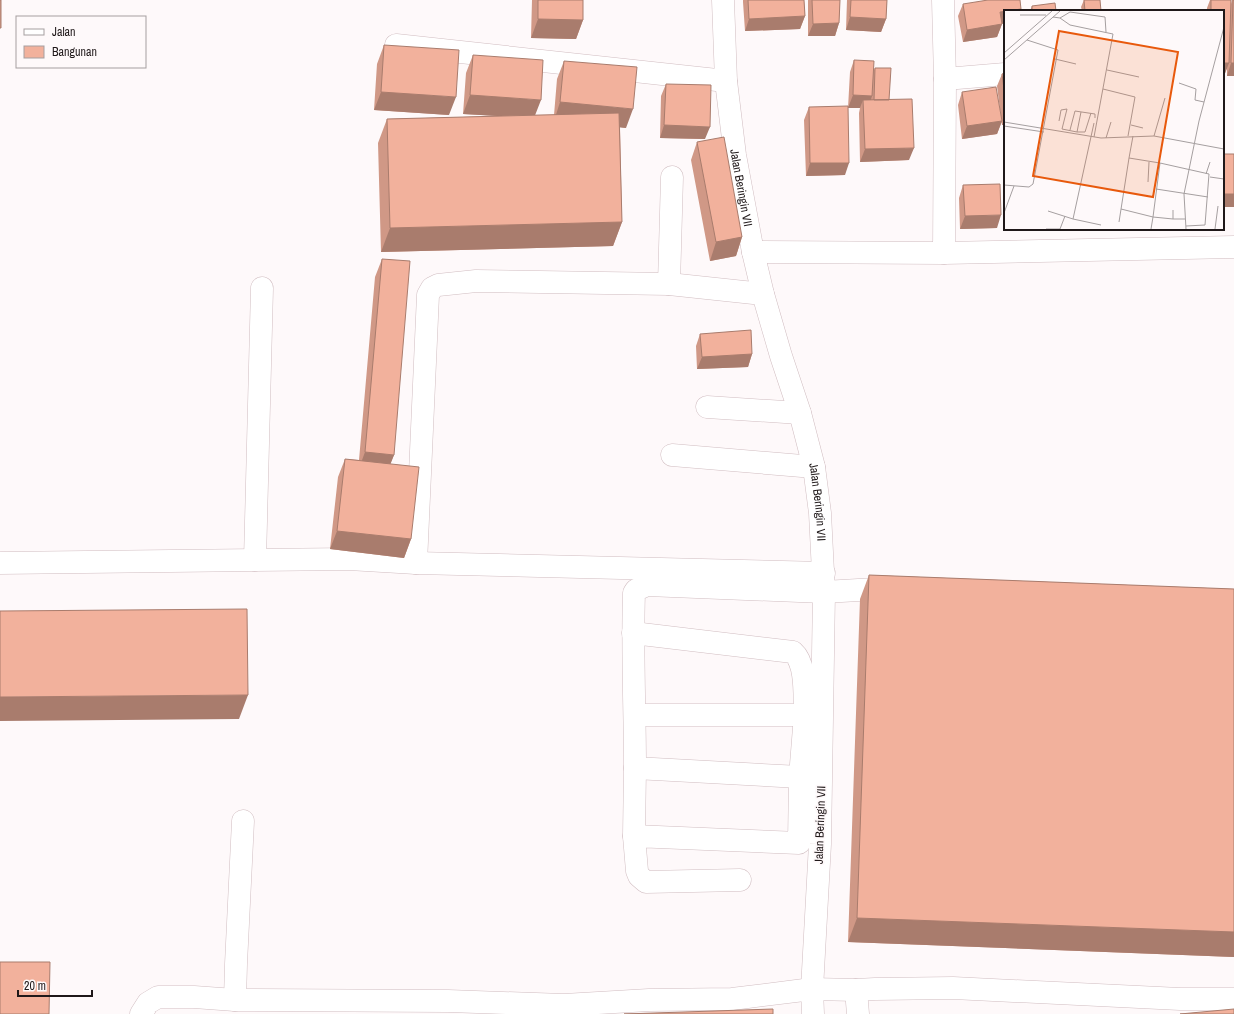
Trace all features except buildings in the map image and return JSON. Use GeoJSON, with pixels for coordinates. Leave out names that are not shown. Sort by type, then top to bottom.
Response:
{"type":"FeatureCollection","features":[{"type":"Feature","properties":{"kind":"street","name":"Jalan Beringin VII"},"geometry":{"type":"LineString","coordinates":[[723,0],[726,81],[735,155],[753,252],[762,294],[800,413],[814,467],[820,514],[824,582],[810,844],[813,1014]]}},
{"type":"Feature","properties":{"kind":"street"},"geometry":{"type":"LineString","coordinates":[[942,0],[945,79],[944,253]]}},
{"type":"Feature","properties":{"kind":"street"},"geometry":{"type":"LineString","coordinates":[[396,45],[726,81]]}},
{"type":"Feature","properties":{"kind":"street"},"geometry":{"type":"LineString","coordinates":[[945,79],[1004,74]]}},
{"type":"Feature","properties":{"kind":"street"},"geometry":{"type":"LineString","coordinates":[[670,284],[672,177]]}},
{"type":"Feature","properties":{"kind":"street"},"geometry":{"type":"LineString","coordinates":[[753,252],[944,253],[1234,247]]}},
{"type":"Feature","properties":{"kind":"street"},"geometry":{"type":"LineString","coordinates":[[416,563],[428,295],[432,288],[438,285],[476,281],[670,284],[762,294]]}},
{"type":"Feature","properties":{"kind":"street"},"geometry":{"type":"LineString","coordinates":[[255,560],[262,288]]}},
{"type":"Feature","properties":{"kind":"street"},"geometry":{"type":"LineString","coordinates":[[707,407],[800,413]]}},
{"type":"Feature","properties":{"kind":"street"},"geometry":{"type":"LineString","coordinates":[[672,455],[814,467]]}},
{"type":"Feature","properties":{"kind":"street"},"geometry":{"type":"LineString","coordinates":[[0,563],[349,559],[824,582],[888,588],[910,588]]}},
{"type":"Feature","properties":{"kind":"street"},"geometry":{"type":"LineString","coordinates":[[740,880],[646,882],[637,871],[634,836],[634,593],[636,590],[648,585],[824,582]]}},
{"type":"Feature","properties":{"kind":"street"},"geometry":{"type":"LineString","coordinates":[[633,633],[793,652],[802,666],[805,715],[800,777],[810,844],[634,836]]}},
{"type":"Feature","properties":{"kind":"street"},"geometry":{"type":"LineString","coordinates":[[635,715],[805,715]]}},
{"type":"Feature","properties":{"kind":"street"},"geometry":{"type":"LineString","coordinates":[[635,768],[800,777]]}},
{"type":"Feature","properties":{"kind":"street"},"geometry":{"type":"LineString","coordinates":[[236,1000],[236,964],[243,821]]}},
{"type":"Feature","properties":{"kind":"street"},"geometry":{"type":"LineString","coordinates":[[141,1014],[148,1003],[158,996],[236,1000],[448,1002],[564,1005],[649,1000],[732,999],[812,989],[856,990],[875,988],[952,988],[1180,999],[1234,999]]}},
{"type":"Feature","properties":{"kind":"street"},"geometry":{"type":"LineString","coordinates":[[856,990],[858,1014]]}}]}
